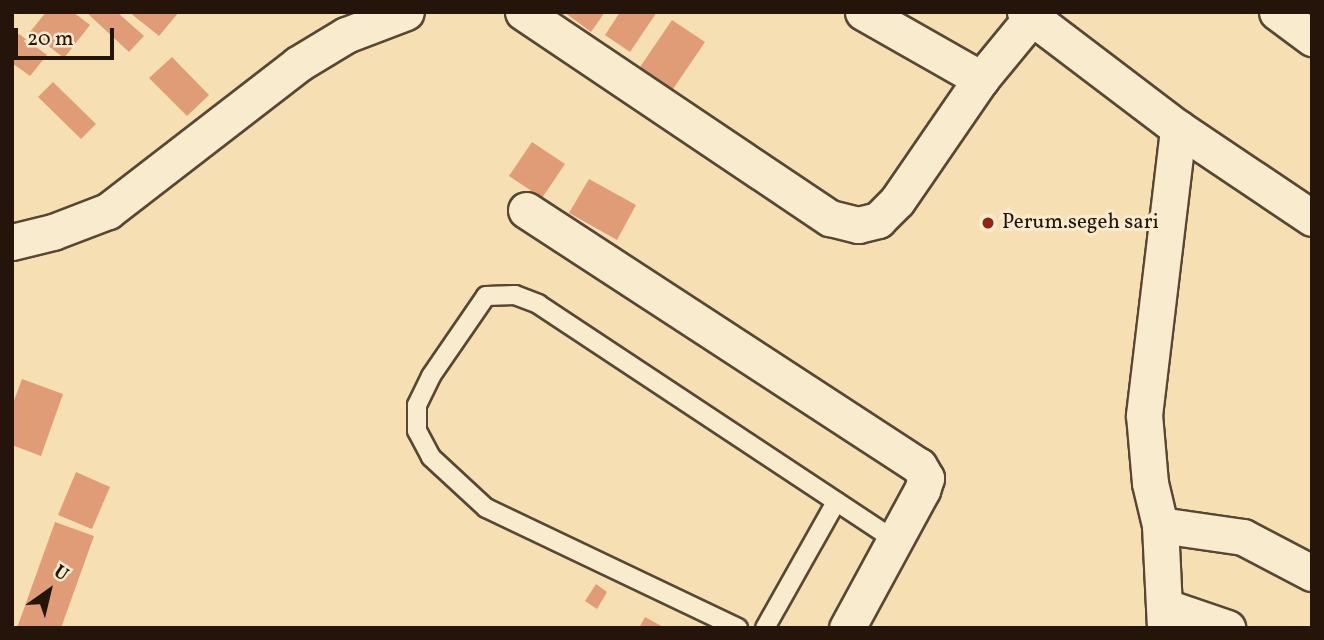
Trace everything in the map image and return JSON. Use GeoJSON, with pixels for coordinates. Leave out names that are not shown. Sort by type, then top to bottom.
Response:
{"type":"FeatureCollection","features":[{"type":"Feature","properties":{"kind":"street"},"geometry":{"type":"LineString","coordinates":[[12,242],[53,232],[108,211],[298,64],[346,35],[406,12]]}},
{"type":"Feature","properties":{"kind":"street"},"geometry":{"type":"LineString","coordinates":[[523,12],[830,218],[858,226],[878,220],[897,201],[981,79],[1031,14],[1178,128],[1312,218]]}},
{"type":"Feature","properties":{"kind":"street"},"geometry":{"type":"LineString","coordinates":[[863,12],[981,79]]}},
{"type":"Feature","properties":{"kind":"street"},"geometry":{"type":"LineString","coordinates":[[1277,12],[1312,38]]}},
{"type":"Feature","properties":{"kind":"street"},"geometry":{"type":"LineString","coordinates":[[1178,128],[1144,415],[1150,483],[1160,524],[1165,617],[1227,628]]}},
{"type":"Feature","properties":{"kind":"street"},"geometry":{"type":"LineString","coordinates":[[526,210],[919,466],[926,478],[922,490],[847,628]]}},
{"type":"Feature","properties":{"kind":"street"},"geometry":{"type":"LineString","coordinates":[[1160,524],[1243,537],[1312,573]]}},
{"type":"Feature","properties":{"kind":"lane"},"geometry":{"type":"LineString","coordinates":[[738,628],[486,508],[431,457],[417,431],[417,405],[478,303],[497,292],[538,304],[895,540]]}},
{"type":"Feature","properties":{"kind":"lane"},"geometry":{"type":"LineString","coordinates":[[765,628],[836,502]]}},
{"type":"Feature","properties":{"kind":"building"},"geometry":{"type":"Polygon","coordinates":[[[46,12],[73,12],[90,25],[64,58],[30,32],[46,12]]]}},
{"type":"Feature","properties":{"kind":"building"},"geometry":{"type":"Polygon","coordinates":[[[86,12],[117,12],[144,36],[129,52],[86,12]]]}},
{"type":"Feature","properties":{"kind":"building"},"geometry":{"type":"Polygon","coordinates":[[[129,12],[179,12],[159,36],[129,12]]]}},
{"type":"Feature","properties":{"kind":"building"},"geometry":{"type":"Polygon","coordinates":[[[564,12],[605,12],[591,32],[564,12]]]}},
{"type":"Feature","properties":{"kind":"building"},"geometry":{"type":"Polygon","coordinates":[[[620,12],[657,12],[630,52],[605,35],[620,12]]]}},
{"type":"Feature","properties":{"kind":"building"},"geometry":{"type":"Polygon","coordinates":[[[672,20],[705,42],[671,92],[638,70],[672,20]]]}},
{"type":"Feature","properties":{"kind":"building"},"geometry":{"type":"Polygon","coordinates":[[[19,34],[47,55],[30,76],[12,63],[12,44],[19,34]]]}},
{"type":"Feature","properties":{"kind":"building"},"geometry":{"type":"Polygon","coordinates":[[[172,57],[209,95],[187,116],[149,78],[172,57]]]}},
{"type":"Feature","properties":{"kind":"building"},"geometry":{"type":"Polygon","coordinates":[[[53,82],[96,124],[81,139],[38,97],[53,82]]]}},
{"type":"Feature","properties":{"kind":"building"},"geometry":{"type":"Polygon","coordinates":[[[532,142],[565,164],[542,198],[509,176],[532,142]]]}},
{"type":"Feature","properties":{"kind":"building"},"geometry":{"type":"Polygon","coordinates":[[[589,179],[636,205],[617,240],[569,213],[589,179]]]}},
{"type":"Feature","properties":{"kind":"building"},"geometry":{"type":"Polygon","coordinates":[[[22,379],[63,394],[41,456],[12,445],[12,406],[22,379]]]}},
{"type":"Feature","properties":{"kind":"building"},"geometry":{"type":"Polygon","coordinates":[[[76,472],[110,487],[92,529],[58,515],[76,472]]]}},
{"type":"Feature","properties":{"kind":"building"},"geometry":{"type":"Polygon","coordinates":[[[55,522],[94,536],[61,628],[17,628],[55,522]]]}},
{"type":"Feature","properties":{"kind":"building"},"geometry":{"type":"Polygon","coordinates":[[[596,584],[607,592],[597,609],[585,601],[596,584]]]}},
{"type":"Feature","properties":{"kind":"building"},"geometry":{"type":"Polygon","coordinates":[[[645,617],[665,628],[639,628],[645,617]]]}},
{"type":"Feature","properties":{"kind":"place","name":"Perum.segeh sari"},"geometry":{"type":"Point","coordinates":[988,223]}}]}
